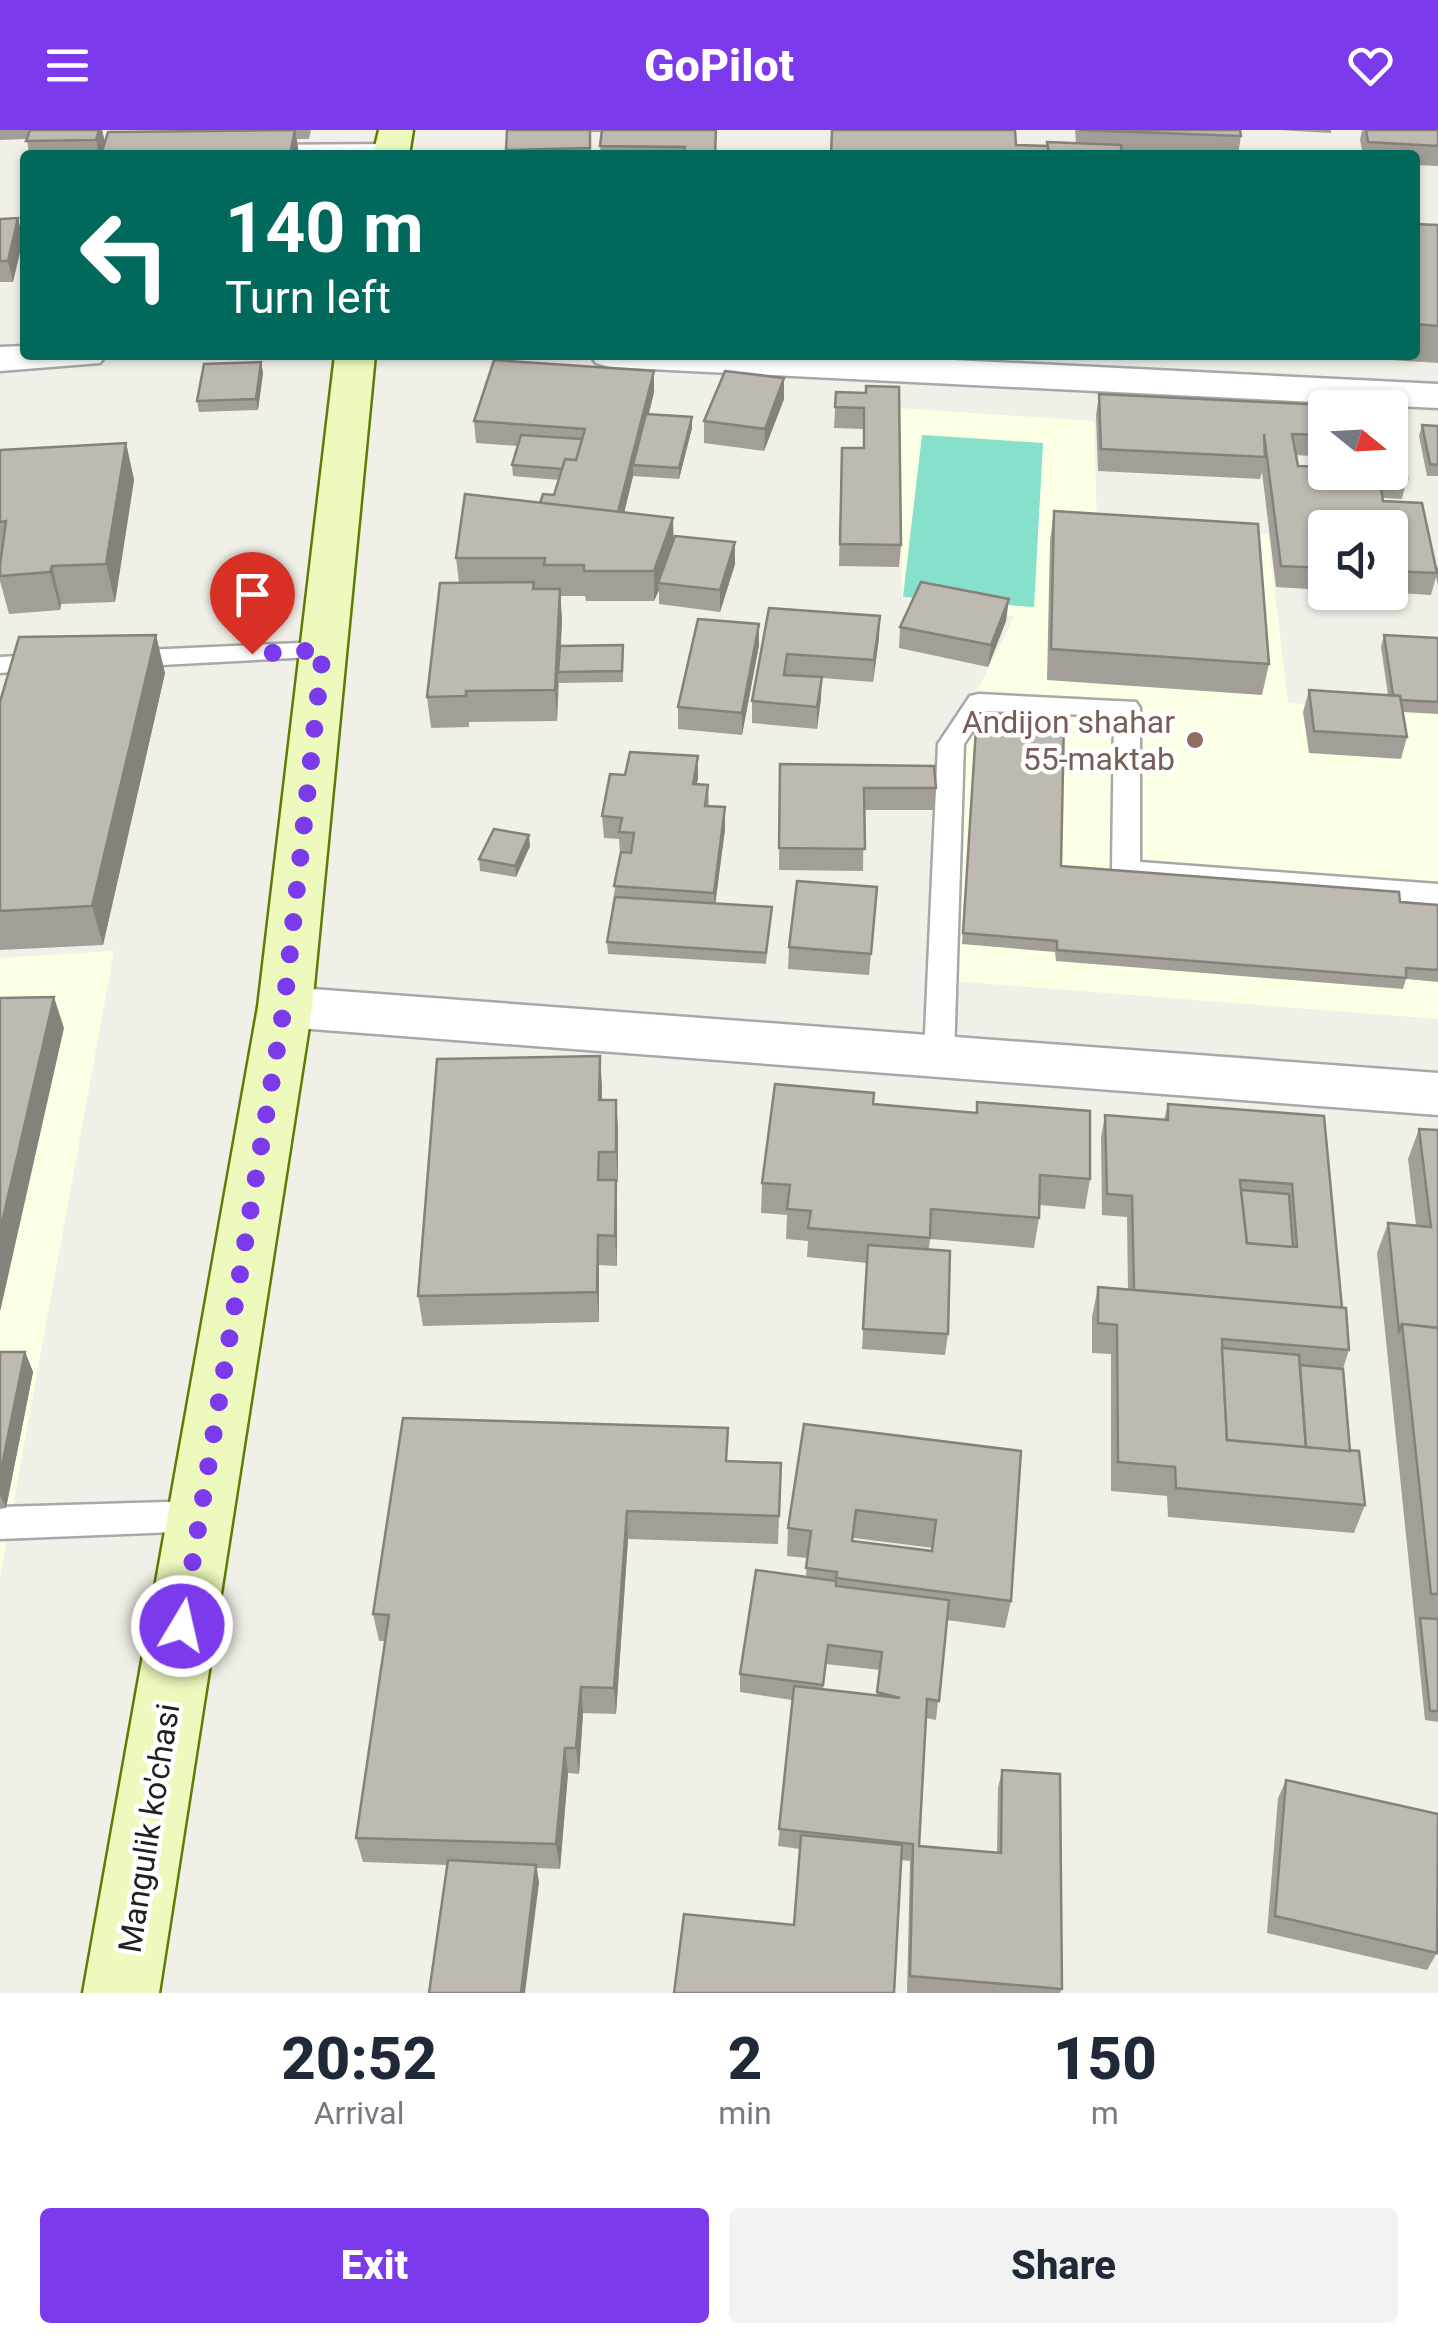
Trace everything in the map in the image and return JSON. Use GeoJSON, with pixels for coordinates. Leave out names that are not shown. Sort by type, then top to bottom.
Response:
{"type":"FeatureCollection","features":[{"type":"Feature","properties":{"kind":"street","name":"Mangulik ko'chasi"},"geometry":{"type":"LineString","coordinates":[[122,1993],[284,1007],[353,360]]}},
{"type":"Feature","properties":{"kind":"street"},"geometry":{"type":"LineString","coordinates":[[711,360],[1438,396]]}},
{"type":"Feature","properties":{"kind":"street"},"geometry":{"type":"LineString","coordinates":[[284,1007],[1438,1094]]}},
{"type":"Feature","properties":{"kind":"lane"},"geometry":{"type":"LineString","coordinates":[[269,150],[393,145]]}},
{"type":"Feature","properties":{"kind":"lane"},"geometry":{"type":"LineString","coordinates":[[0,664],[323,650]]}},
{"type":"Feature","properties":{"kind":"lane"},"geometry":{"type":"LineString","coordinates":[[939,1056],[952,744],[979,702],[1126,708],[1126,870],[1438,894]]}},
{"type":"Feature","properties":{"kind":"lane"},"geometry":{"type":"LineString","coordinates":[[0,1524],[200,1516]]}},
{"type":"Feature","properties":{"kind":"shaded area","name":"Andijon shahar 55-maktab"},"geometry":{"type":"Polygon","coordinates":[[[900,408],[1094,421],[1097,524],[1268,534],[1288,703],[1438,713],[1438,1019],[925,979],[939,768],[1014,617],[902,598],[900,408]]]}},
{"type":"Feature","properties":{"kind":"shaded area"},"geometry":{"type":"Polygon","coordinates":[[[114,951],[0,1577],[0,958],[114,951]]]}},
{"type":"Feature","properties":{"kind":"green space"},"geometry":{"type":"Polygon","coordinates":[[[922,435],[1043,443],[1034,607],[903,597],[922,435]]]}},
{"type":"Feature","properties":{"kind":"building"},"geometry":{"type":"Polygon","coordinates":[[[30,130],[99,130],[96,140],[26,141],[30,130]]]}},
{"type":"Feature","properties":{"kind":"building"},"geometry":{"type":"Polygon","coordinates":[[[295,130],[291,150],[103,150],[108,132],[295,130]]]}},
{"type":"Feature","properties":{"kind":"building"},"geometry":{"type":"Polygon","coordinates":[[[507,130],[590,130],[590,148],[506,150],[507,130]]]}},
{"type":"Feature","properties":{"kind":"building"},"geometry":{"type":"Polygon","coordinates":[[[602,130],[716,130],[715,150],[600,146],[602,130]]]}},
{"type":"Feature","properties":{"kind":"building"},"geometry":{"type":"Polygon","coordinates":[[[832,130],[1015,130],[1016,145],[1048,146],[1048,150],[831,150],[832,130]]]}},
{"type":"Feature","properties":{"kind":"building"},"geometry":{"type":"Polygon","coordinates":[[[1079,130],[1240,130],[1241,136],[1079,130]]]}},
{"type":"Feature","properties":{"kind":"building"},"geometry":{"type":"Polygon","coordinates":[[[1366,130],[1438,130],[1438,146],[1368,142],[1366,130]]]}},
{"type":"Feature","properties":{"kind":"building"},"geometry":{"type":"Polygon","coordinates":[[[1047,142],[1121,145],[1122,150],[1048,150],[1047,142]]]}},
{"type":"Feature","properties":{"kind":"building"},"geometry":{"type":"Polygon","coordinates":[[[18,218],[8,261],[0,261],[0,219],[18,218]]]}},
{"type":"Feature","properties":{"kind":"building"},"geometry":{"type":"Polygon","coordinates":[[[1420,224],[1438,225],[1438,326],[1420,324],[1420,224]]]}},
{"type":"Feature","properties":{"kind":"building"},"geometry":{"type":"Polygon","coordinates":[[[494,360],[654,371],[618,512],[540,503],[543,494],[554,495],[565,459],[576,460],[585,429],[474,421],[494,360]]]}},
{"type":"Feature","properties":{"kind":"building"},"geometry":{"type":"Polygon","coordinates":[[[261,362],[256,399],[197,401],[204,364],[261,362]]]}},
{"type":"Feature","properties":{"kind":"building"},"geometry":{"type":"Polygon","coordinates":[[[725,371],[784,378],[765,429],[704,421],[725,371]]]}},
{"type":"Feature","properties":{"kind":"building"},"geometry":{"type":"Polygon","coordinates":[[[866,386],[899,387],[901,545],[840,544],[842,448],[864,448],[864,408],[835,407],[836,392],[866,393],[866,386]]]}},
{"type":"Feature","properties":{"kind":"building"},"geometry":{"type":"Polygon","coordinates":[[[1099,394],[1308,404],[1308,434],[1292,434],[1298,466],[1308,466],[1308,490],[1381,490],[1383,501],[1422,503],[1437,573],[1408,572],[1408,510],[1308,510],[1308,567],[1281,566],[1264,434],[1265,457],[1101,449],[1099,394]]]}},
{"type":"Feature","properties":{"kind":"building"},"geometry":{"type":"Polygon","coordinates":[[[646,414],[692,417],[679,468],[633,465],[646,414]]]}},
{"type":"Feature","properties":{"kind":"building"},"geometry":{"type":"Polygon","coordinates":[[[1422,425],[1438,426],[1438,465],[1430,464],[1422,425]]]}},
{"type":"Feature","properties":{"kind":"building"},"geometry":{"type":"Polygon","coordinates":[[[521,435],[582,439],[576,460],[565,459],[562,469],[512,465],[521,435]]]}},
{"type":"Feature","properties":{"kind":"building"},"geometry":{"type":"Polygon","coordinates":[[[126,443],[106,564],[52,566],[50,572],[0,576],[6,521],[0,522],[0,450],[126,443]]]}},
{"type":"Feature","properties":{"kind":"building"},"geometry":{"type":"Polygon","coordinates":[[[465,494],[673,518],[654,571],[584,571],[584,565],[544,565],[545,558],[456,558],[465,494]]]}},
{"type":"Feature","properties":{"kind":"building"},"geometry":{"type":"Polygon","coordinates":[[[1054,511],[1258,524],[1269,664],[1051,649],[1054,511]]]}},
{"type":"Feature","properties":{"kind":"building"},"geometry":{"type":"Polygon","coordinates":[[[675,536],[735,542],[720,590],[658,583],[675,536]]]}},
{"type":"Feature","properties":{"kind":"building"},"geometry":{"type":"Polygon","coordinates":[[[534,582],[533,589],[560,589],[555,690],[466,691],[466,696],[427,697],[440,583],[534,582]]]}},
{"type":"Feature","properties":{"kind":"building"},"geometry":{"type":"Polygon","coordinates":[[[921,582],[1009,599],[991,645],[900,627],[921,582]]]}},
{"type":"Feature","properties":{"kind":"building"},"geometry":{"type":"Polygon","coordinates":[[[769,608],[880,616],[874,660],[787,654],[784,675],[822,677],[817,707],[752,701],[769,608]]]}},
{"type":"Feature","properties":{"kind":"building"},"geometry":{"type":"Polygon","coordinates":[[[698,619],[759,624],[742,713],[678,707],[698,619]]]}},
{"type":"Feature","properties":{"kind":"building"},"geometry":{"type":"Polygon","coordinates":[[[156,635],[92,906],[0,911],[0,702],[19,637],[156,635]]]}},
{"type":"Feature","properties":{"kind":"building"},"geometry":{"type":"Polygon","coordinates":[[[1384,635],[1438,638],[1438,702],[1401,700],[1393,695],[1384,635]]]}},
{"type":"Feature","properties":{"kind":"building"},"geometry":{"type":"Polygon","coordinates":[[[623,645],[622,671],[558,672],[560,646],[623,645]]]}},
{"type":"Feature","properties":{"kind":"building"},"geometry":{"type":"Polygon","coordinates":[[[1309,690],[1400,696],[1407,737],[1314,731],[1309,690]]]}},
{"type":"Feature","properties":{"kind":"building"},"geometry":{"type":"Polygon","coordinates":[[[977,713],[1064,719],[1061,866],[1399,892],[1400,902],[1438,905],[1438,970],[1406,968],[1406,978],[1057,950],[1057,941],[963,933],[977,713]]]}},
{"type":"Feature","properties":{"kind":"building"},"geometry":{"type":"Polygon","coordinates":[[[630,752],[698,756],[693,784],[708,785],[705,806],[725,807],[714,893],[614,886],[621,852],[631,853],[634,833],[619,832],[622,818],[602,816],[610,774],[625,775],[630,752]]]}},
{"type":"Feature","properties":{"kind":"building"},"geometry":{"type":"Polygon","coordinates":[[[780,764],[934,766],[936,788],[864,788],[865,849],[779,848],[780,764]]]}},
{"type":"Feature","properties":{"kind":"building"},"geometry":{"type":"Polygon","coordinates":[[[494,829],[529,835],[515,866],[479,859],[494,829]]]}},
{"type":"Feature","properties":{"kind":"building"},"geometry":{"type":"Polygon","coordinates":[[[797,881],[877,887],[871,954],[789,947],[797,881]]]}},
{"type":"Feature","properties":{"kind":"building"},"geometry":{"type":"Polygon","coordinates":[[[615,897],[772,907],[766,953],[607,942],[615,897]]]}},
{"type":"Feature","properties":{"kind":"building"},"geometry":{"type":"Polygon","coordinates":[[[54,997],[0,1231],[0,998],[54,997]]]}},
{"type":"Feature","properties":{"kind":"building"},"geometry":{"type":"Polygon","coordinates":[[[600,1056],[599,1100],[616,1100],[616,1152],[599,1152],[598,1180],[616,1180],[615,1236],[598,1235],[597,1292],[418,1296],[437,1059],[600,1056]]]}},
{"type":"Feature","properties":{"kind":"building"},"geometry":{"type":"Polygon","coordinates":[[[775,1084],[874,1093],[873,1104],[977,1113],[977,1102],[1090,1111],[1090,1179],[1040,1175],[1039,1218],[931,1209],[930,1238],[808,1228],[811,1211],[787,1209],[790,1185],[762,1183],[775,1084]]]}},
{"type":"Feature","properties":{"kind":"building"},"geometry":{"type":"Polygon","coordinates":[[[1168,1104],[1324,1116],[1342,1308],[1134,1290],[1132,1196],[1107,1194],[1105,1115],[1168,1120],[1168,1104]],[[1240,1180],[1247,1243],[1297,1247],[1292,1184],[1240,1180]]]}},
{"type":"Feature","properties":{"kind":"building"},"geometry":{"type":"Polygon","coordinates":[[[1419,1129],[1438,1130],[1438,1328],[1402,1324],[1399,1331],[1388,1223],[1431,1227],[1419,1129]]]}},
{"type":"Feature","properties":{"kind":"building"},"geometry":{"type":"Polygon","coordinates":[[[1241,1190],[1289,1194],[1293,1247],[1247,1243],[1241,1190]]]}},
{"type":"Feature","properties":{"kind":"building"},"geometry":{"type":"Polygon","coordinates":[[[868,1245],[950,1251],[948,1334],[863,1329],[868,1245]]]}},
{"type":"Feature","properties":{"kind":"building"},"geometry":{"type":"Polygon","coordinates":[[[1098,1287],[1346,1308],[1349,1350],[1222,1339],[1227,1440],[1359,1451],[1365,1505],[1176,1488],[1175,1467],[1118,1462],[1117,1325],[1098,1323],[1098,1287]]]}},
{"type":"Feature","properties":{"kind":"building"},"geometry":{"type":"Polygon","coordinates":[[[1402,1324],[1438,1328],[1438,1594],[1431,1594],[1402,1324]]]}},
{"type":"Feature","properties":{"kind":"building"},"geometry":{"type":"Polygon","coordinates":[[[1222,1348],[1299,1355],[1306,1447],[1227,1440],[1222,1348]]]}},
{"type":"Feature","properties":{"kind":"building"},"geometry":{"type":"Polygon","coordinates":[[[0,1352],[25,1352],[0,1475],[0,1352]]]}},
{"type":"Feature","properties":{"kind":"building"},"geometry":{"type":"Polygon","coordinates":[[[1300,1365],[1343,1369],[1350,1451],[1306,1447],[1300,1365]]]}},
{"type":"Feature","properties":{"kind":"building"},"geometry":{"type":"Polygon","coordinates":[[[403,1418],[728,1428],[726,1461],[781,1463],[779,1516],[627,1511],[614,1688],[581,1687],[576,1748],[565,1748],[556,1844],[356,1838],[389,1615],[373,1614],[403,1418]]]}},
{"type":"Feature","properties":{"kind":"building"},"geometry":{"type":"Polygon","coordinates":[[[804,1424],[1021,1451],[1011,1601],[836,1578],[837,1572],[806,1568],[811,1531],[788,1528],[804,1424]],[[856,1510],[852,1541],[932,1551],[936,1520],[856,1510]]]}},
{"type":"Feature","properties":{"kind":"building"},"geometry":{"type":"Polygon","coordinates":[[[756,1570],[836,1581],[836,1586],[949,1600],[939,1701],[927,1699],[919,1846],[1001,1853],[1002,1770],[1060,1774],[1062,1989],[910,1976],[913,1844],[779,1829],[794,1686],[900,1698],[877,1692],[882,1652],[828,1645],[823,1685],[740,1674],[756,1570]]]}},
{"type":"Feature","properties":{"kind":"building"},"geometry":{"type":"Polygon","coordinates":[[[1420,1618],[1438,1619],[1438,1711],[1430,1711],[1420,1618]]]}},
{"type":"Feature","properties":{"kind":"building"},"geometry":{"type":"Polygon","coordinates":[[[1286,1780],[1438,1814],[1437,1953],[1275,1916],[1286,1780]]]}},
{"type":"Feature","properties":{"kind":"building"},"geometry":{"type":"Polygon","coordinates":[[[801,1835],[902,1845],[894,1993],[674,1993],[684,1914],[794,1925],[801,1835]]]}},
{"type":"Feature","properties":{"kind":"building"},"geometry":{"type":"Polygon","coordinates":[[[448,1860],[536,1865],[521,1993],[429,1993],[448,1860]]]}},
{"type":"Feature","properties":{"kind":"place","name":"Andijon shahar 55-maktab"},"geometry":{"type":"Point","coordinates":[1195,740]}},
{"type":"Feature","properties":{"kind":"route"},"geometry":{"type":"LineString","coordinates":[[182,1626],[284,1007],[323,650],[252,654]]}}]}
